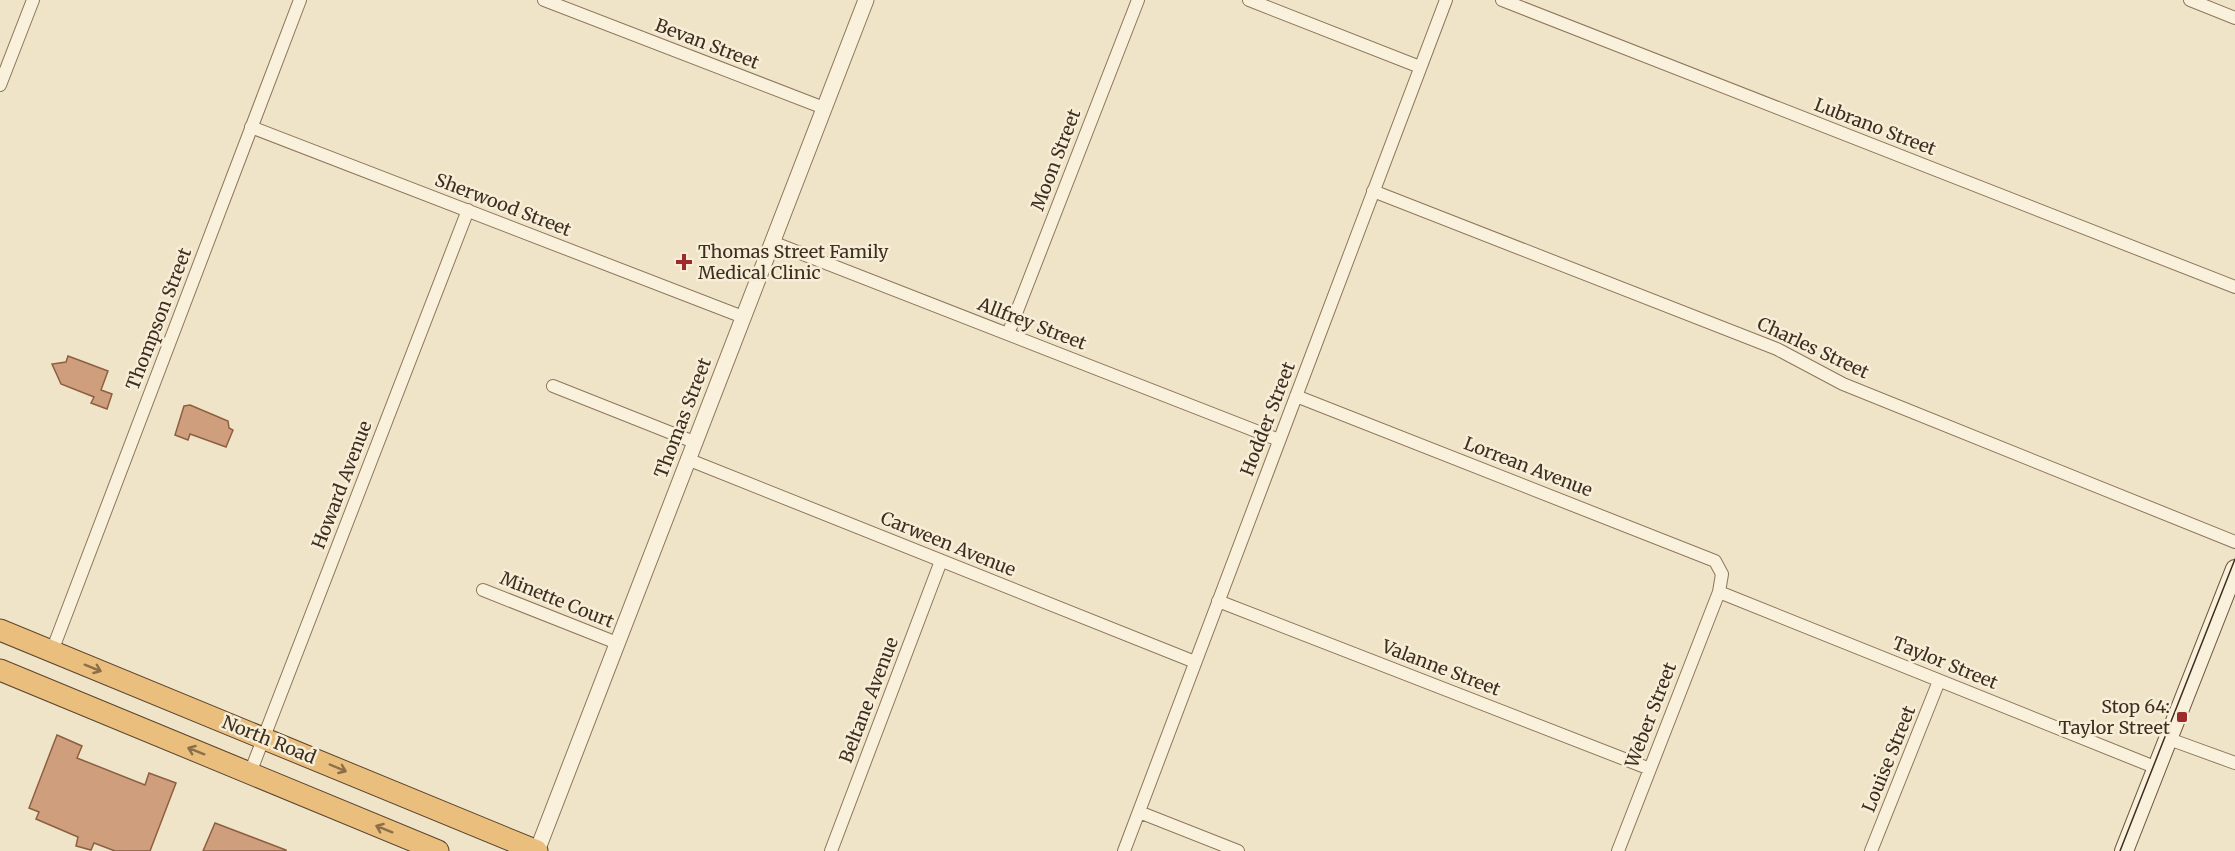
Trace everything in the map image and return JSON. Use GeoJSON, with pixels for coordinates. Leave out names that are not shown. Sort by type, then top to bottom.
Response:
{"type":"FeatureCollection","features":[{"type":"Feature","properties":{"kind":"highway","name":"North Road"},"geometry":{"type":"LineString","coordinates":[[0,630],[537,851]]}},
{"type":"Feature","properties":{"kind":"highway","name":"North Road"},"geometry":{"type":"LineString","coordinates":[[0,670],[438,851]]}},
{"type":"Feature","properties":{"kind":"main road"},"geometry":{"type":"LineString","coordinates":[[2124,851],[2235,569]]}},
{"type":"Feature","properties":{"kind":"street"},"geometry":{"type":"LineString","coordinates":[[0,85],[33,0]]}},
{"type":"Feature","properties":{"kind":"street","name":"Thompson Street"},"geometry":{"type":"LineString","coordinates":[[52,651],[300,0]]}},
{"type":"Feature","properties":{"kind":"street","name":"Bevan Street"},"geometry":{"type":"LineString","coordinates":[[543,0],[824,108]]}},
{"type":"Feature","properties":{"kind":"street","name":"Thomas Street"},"geometry":{"type":"LineString","coordinates":[[537,851],[866,0]]}},
{"type":"Feature","properties":{"kind":"street","name":"Moon Street"},"geometry":{"type":"LineString","coordinates":[[1008,334],[1138,0]]}},
{"type":"Feature","properties":{"kind":"street"},"geometry":{"type":"LineString","coordinates":[[1249,0],[1420,67]]}},
{"type":"Feature","properties":{"kind":"street","name":"Hodder Street"},"geometry":{"type":"LineString","coordinates":[[1124,851],[1446,0]]}},
{"type":"Feature","properties":{"kind":"street","name":"Lubrano Street"},"geometry":{"type":"LineString","coordinates":[[1502,0],[2235,287]]}},
{"type":"Feature","properties":{"kind":"street"},"geometry":{"type":"LineString","coordinates":[[2190,0],[2235,18]]}},
{"type":"Feature","properties":{"kind":"street","name":"Sherwood Street"},"geometry":{"type":"LineString","coordinates":[[251,127],[743,317]]}},
{"type":"Feature","properties":{"kind":"street","name":"Charles Street"},"geometry":{"type":"LineString","coordinates":[[1373,191],[1777,349],[1843,384],[2235,542]]}},
{"type":"Feature","properties":{"kind":"street","name":"Howard Avenue"},"geometry":{"type":"LineString","coordinates":[[250,773],[468,210]]}},
{"type":"Feature","properties":{"kind":"street","name":"Allfrey Street"},"geometry":{"type":"LineString","coordinates":[[772,242],[1279,440]]}},
{"type":"Feature","properties":{"kind":"street"},"geometry":{"type":"LineString","coordinates":[[554,386],[694,442]]}},
{"type":"Feature","properties":{"kind":"street","name":"Lorrean Avenue"},"geometry":{"type":"LineString","coordinates":[[1296,396],[1707,556],[1715,561],[1722,574],[1719,592]]}},
{"type":"Feature","properties":{"kind":"street","name":"Carween Avenue"},"geometry":{"type":"LineString","coordinates":[[687,459],[1195,662]]}},
{"type":"Feature","properties":{"kind":"street","name":"Beltane Avenue"},"geometry":{"type":"LineString","coordinates":[[831,851],[941,561]]}},
{"type":"Feature","properties":{"kind":"street","name":"Minette Court"},"geometry":{"type":"LineString","coordinates":[[483,590],[617,643]]}},
{"type":"Feature","properties":{"kind":"street","name":"Taylor Street"},"geometry":{"type":"LineString","coordinates":[[1719,592],[2157,768]]}},
{"type":"Feature","properties":{"kind":"street","name":"Weber Street"},"geometry":{"type":"LineString","coordinates":[[1618,851],[1719,592]]}},
{"type":"Feature","properties":{"kind":"street","name":"Valanne Street"},"geometry":{"type":"LineString","coordinates":[[1218,601],[1650,769]]}},
{"type":"Feature","properties":{"kind":"street","name":"Louise Street"},"geometry":{"type":"LineString","coordinates":[[1871,851],[1939,681]]}},
{"type":"Feature","properties":{"kind":"street"},"geometry":{"type":"LineString","coordinates":[[2169,739],[2235,764]]}},
{"type":"Feature","properties":{"kind":"street"},"geometry":{"type":"LineString","coordinates":[[1138,812],[1238,851]]}},
{"type":"Feature","properties":{"kind":"building"},"geometry":{"type":"Polygon","coordinates":[[[68,356],[108,371],[101,390],[112,394],[107,409],[91,403],[94,397],[61,384],[52,364],[66,362],[68,356]]]}},
{"type":"Feature","properties":{"kind":"building"},"geometry":{"type":"Polygon","coordinates":[[[190,405],[228,421],[229,428],[233,430],[226,447],[190,434],[188,440],[175,435],[184,406],[190,405]]]}},
{"type":"Feature","properties":{"kind":"building"},"geometry":{"type":"Polygon","coordinates":[[[57,735],[82,746],[77,758],[145,785],[149,773],[176,783],[150,851],[115,851],[94,843],[91,850],[76,846],[78,837],[36,819],[39,812],[29,808],[57,735]]]}},
{"type":"Feature","properties":{"kind":"building"},"geometry":{"type":"Polygon","coordinates":[[[215,823],[286,850],[286,851],[203,851],[215,823]]]}},
{"type":"Feature","properties":{"kind":"tram line"},"geometry":{"type":"LineString","coordinates":[[2120,851],[2235,559]]}},
{"type":"Feature","properties":{"kind":"place","name":"Thomas Street Family Medical Clinic"},"geometry":{"type":"Point","coordinates":[684,262]}},
{"type":"Feature","properties":{"kind":"place","name":"Stop 64: Taylor Street"},"geometry":{"type":"Point","coordinates":[2182,717]}}]}
